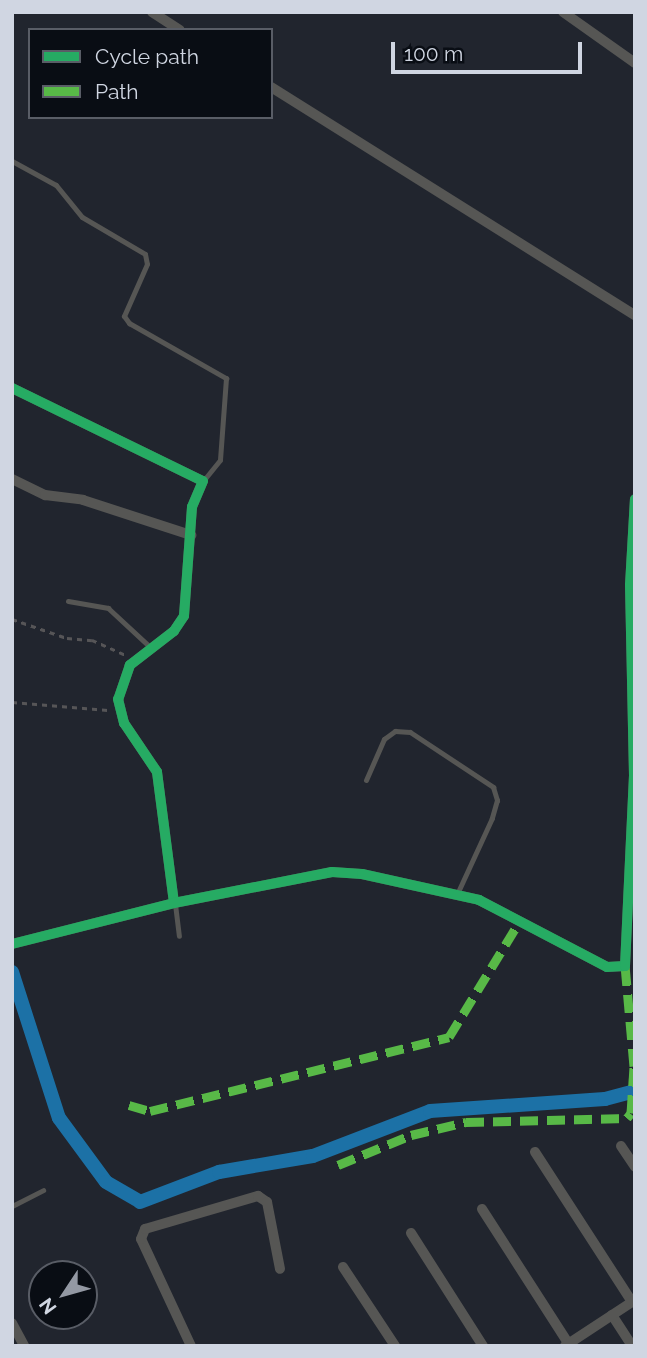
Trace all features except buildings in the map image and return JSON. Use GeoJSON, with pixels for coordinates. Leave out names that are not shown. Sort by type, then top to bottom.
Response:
{"type":"FeatureCollection","features":[{"type":"Feature","properties":{"kind":"street"},"geometry":{"type":"LineString","coordinates":[[152,12],[177,28]]}},
{"type":"Feature","properties":{"kind":"street"},"geometry":{"type":"LineString","coordinates":[[563,12],[635,63]]}},
{"type":"Feature","properties":{"kind":"street"},"geometry":{"type":"LineString","coordinates":[[273,88],[635,315]]}},
{"type":"Feature","properties":{"kind":"street"},"geometry":{"type":"LineString","coordinates":[[12,388],[203,481],[192,507],[184,616],[174,631],[135,659],[123,678],[118,711],[157,772],[174,902]]}},
{"type":"Feature","properties":{"kind":"street"},"geometry":{"type":"LineString","coordinates":[[12,479],[45,495],[83,500],[191,535]]}},
{"type":"Feature","properties":{"kind":"street"},"geometry":{"type":"LineString","coordinates":[[12,944],[174,902],[332,872],[457,894],[535,925],[607,967],[625,965],[629,956],[634,757],[631,585],[635,499]]}},
{"type":"Feature","properties":{"kind":"street"},"geometry":{"type":"LineString","coordinates":[[621,1146],[635,1167]]}},
{"type":"Feature","properties":{"kind":"street"},"geometry":{"type":"LineString","coordinates":[[482,1209],[567,1345],[633,1301],[535,1152]]}},
{"type":"Feature","properties":{"kind":"street"},"geometry":{"type":"LineString","coordinates":[[191,1346],[141,1239],[145,1229],[258,1196],[267,1202],[280,1269]]}},
{"type":"Feature","properties":{"kind":"street"},"geometry":{"type":"LineString","coordinates":[[411,1233],[483,1346]]}},
{"type":"Feature","properties":{"kind":"street"},"geometry":{"type":"LineString","coordinates":[[343,1267],[395,1346]]}},
{"type":"Feature","properties":{"kind":"street"},"geometry":{"type":"LineString","coordinates":[[612,1315],[632,1346]]}},
{"type":"Feature","properties":{"kind":"street"},"geometry":{"type":"LineString","coordinates":[[12,1323],[24,1346]]}},
{"type":"Feature","properties":{"kind":"lane"},"geometry":{"type":"LineString","coordinates":[[12,160],[56,185],[82,217],[145,254],[146,264],[124,316],[129,323],[226,378],[220,460],[203,481]]}},
{"type":"Feature","properties":{"kind":"lane"},"geometry":{"type":"LineString","coordinates":[[68,601],[108,608],[150,648]]}},
{"type":"Feature","properties":{"kind":"lane"},"geometry":{"type":"LineString","coordinates":[[366,780],[384,739],[396,731],[410,732],[493,787],[497,800],[492,818],[457,894]]}},
{"type":"Feature","properties":{"kind":"lane"},"geometry":{"type":"LineString","coordinates":[[174,902],[178,936]]}},
{"type":"Feature","properties":{"kind":"lane"},"geometry":{"type":"LineString","coordinates":[[12,1206],[43,1190]]}},
{"type":"Feature","properties":{"kind":"path"},"geometry":{"type":"LineString","coordinates":[[12,618],[67,638],[92,640],[135,659]]}},
{"type":"Feature","properties":{"kind":"path"},"geometry":{"type":"LineString","coordinates":[[12,702],[118,711]]}},
{"type":"Feature","properties":{"kind":"waterway"},"geometry":{"type":"LineString","coordinates":[[12,972],[59,1118],[106,1182],[140,1202],[219,1172],[313,1156],[430,1111],[605,1099],[635,1091]]}},
{"type":"Feature","properties":{"kind":"marked path"},"geometry":{"type":"LineString","coordinates":[[129,1105],[150,1111],[449,1037],[521,919]]}},
{"type":"Feature","properties":{"kind":"marked path"},"geometry":{"type":"LineString","coordinates":[[338,1165],[411,1135],[466,1122],[627,1118],[631,1113],[634,1066],[625,966]]}},
{"type":"Feature","properties":{"kind":"cycle path"},"geometry":{"type":"LineString","coordinates":[[12,388],[203,481],[192,507],[184,616],[174,631],[130,665],[118,699],[124,723],[157,772],[174,903]]}},
{"type":"Feature","properties":{"kind":"cycle path"},"geometry":{"type":"LineString","coordinates":[[12,944],[174,903],[332,872],[362,874],[479,900],[607,967],[625,966],[634,776],[630,585],[635,499]]}}]}
